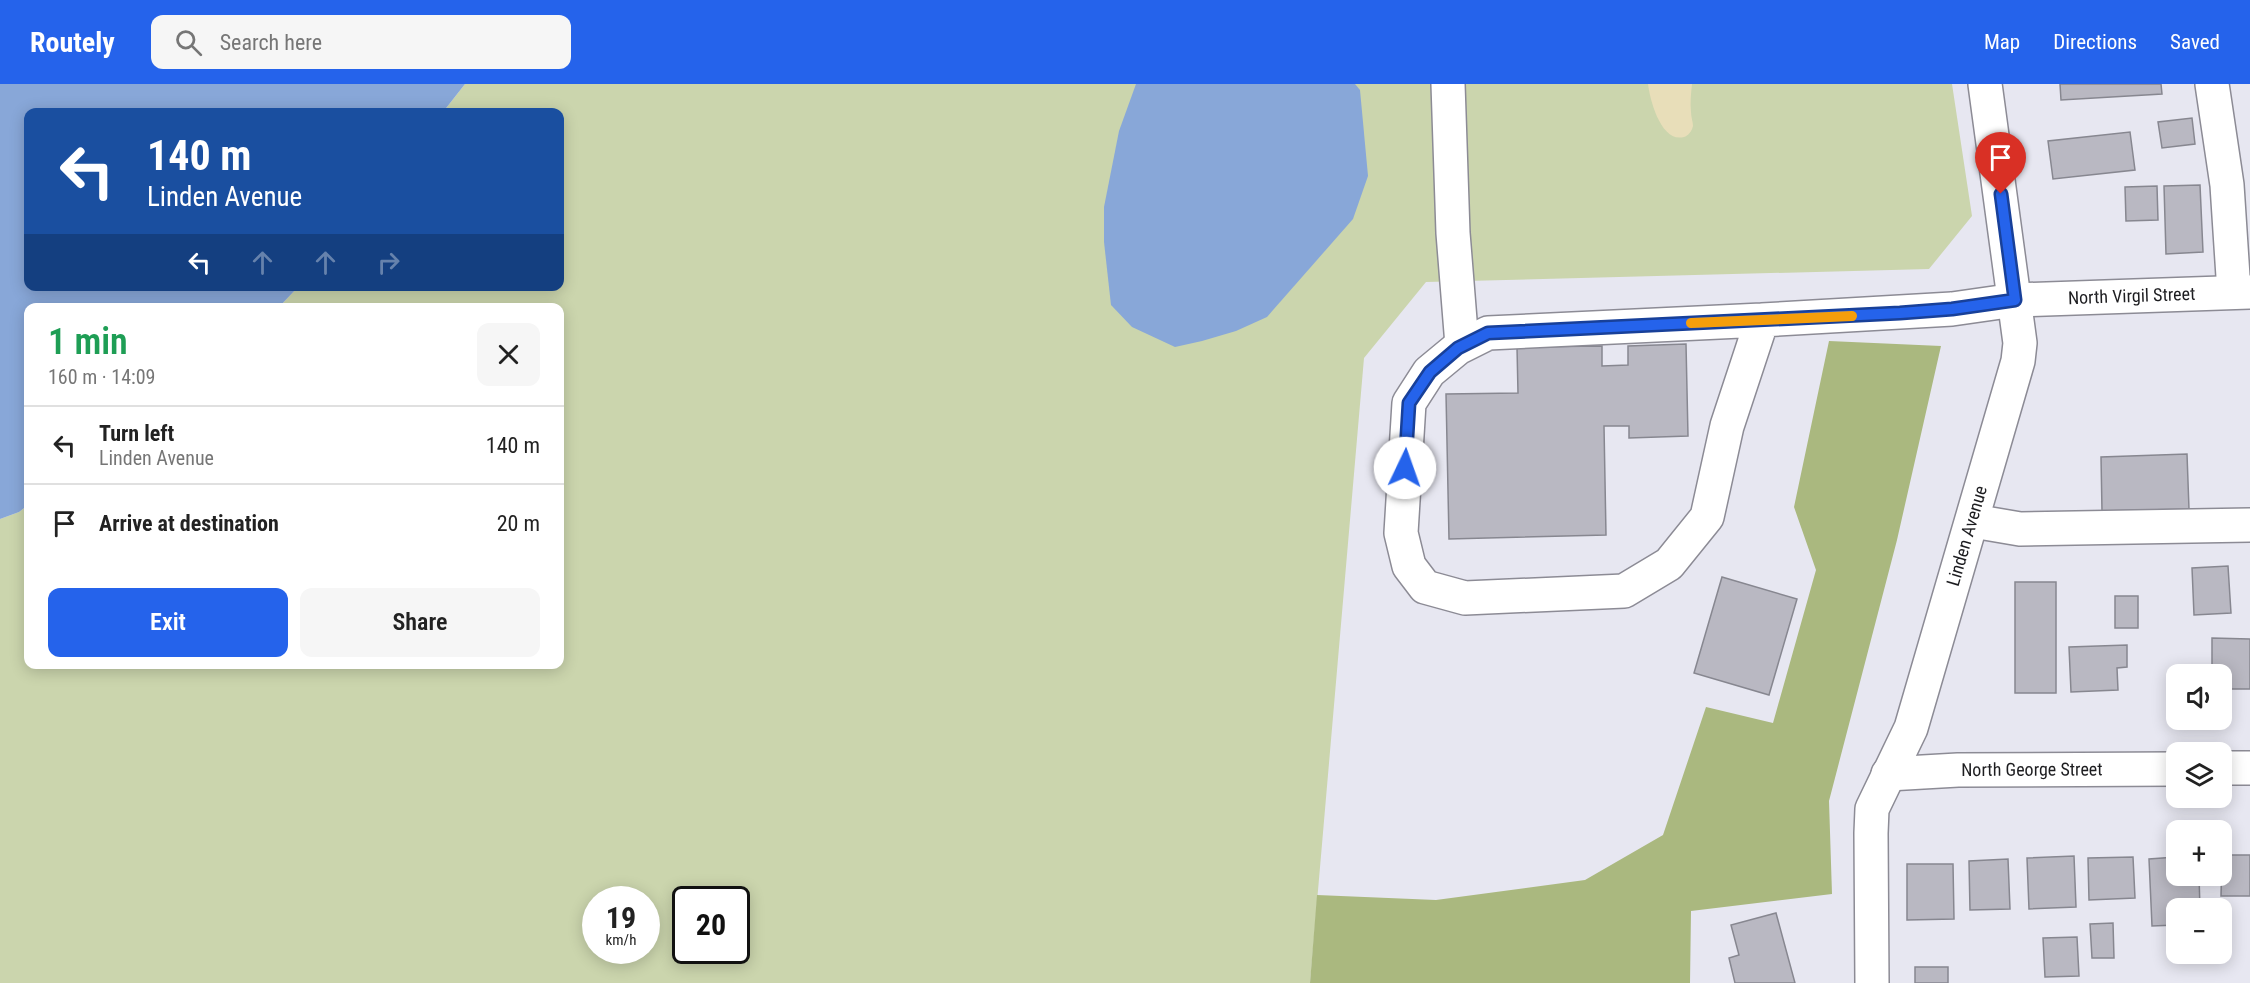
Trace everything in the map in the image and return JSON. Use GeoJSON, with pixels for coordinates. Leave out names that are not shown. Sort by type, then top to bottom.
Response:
{"type":"FeatureCollection","features":[{"type":"Feature","properties":{"kind":"street"},"geometry":{"type":"LineString","coordinates":[[1448,84],[1453,233],[1462,345]]}},
{"type":"Feature","properties":{"kind":"street","name":"Linden Avenue"},"geometry":{"type":"LineString","coordinates":[[1872,983],[1872,809],[1911,728],[2018,361],[2020,343],[2015,300],[1985,84]]}},
{"type":"Feature","properties":{"kind":"street"},"geometry":{"type":"LineString","coordinates":[[2212,84],[2242,292]]}},
{"type":"Feature","properties":{"kind":"street","name":"North Virgil Street"},"geometry":{"type":"LineString","coordinates":[[1762,320],[1727,426],[1707,517],[1669,564],[1624,591],[1464,598],[1425,587],[1408,566],[1401,533],[1409,403],[1430,372],[1462,345],[1488,333],[1952,309],[2015,300],[2242,292]]}},
{"type":"Feature","properties":{"kind":"street"},"geometry":{"type":"LineString","coordinates":[[1972,521],[2020,529],[2250,525]]}},
{"type":"Feature","properties":{"kind":"street"},"geometry":{"type":"LineString","coordinates":[[2232,768],[2250,768]]}},
{"type":"Feature","properties":{"kind":"street","name":"North George Street"},"geometry":{"type":"LineString","coordinates":[[1888,774],[1958,770],[2166,769]]}},
{"type":"Feature","properties":{"kind":"green space"},"geometry":{"type":"Polygon","coordinates":[[[465,84],[1952,84],[1972,216],[1929,269],[1426,282],[1364,358],[1310,983],[0,983],[0,519],[24,508],[24,669],[564,669],[564,303],[283,303],[294,291],[564,291],[564,108],[446,108],[465,84]]]}},
{"type":"Feature","properties":{"kind":"green space"},"geometry":{"type":"Polygon","coordinates":[[[1829,341],[1941,346],[1897,540],[1829,801],[1832,894],[1691,911],[1690,983],[1310,983],[1317,895],[1436,900],[1585,880],[1663,835],[1706,707],[1773,723],[1816,570],[1794,507],[1829,341]]]}},
{"type":"Feature","properties":{"kind":"sand"},"geometry":{"type":"Polygon","coordinates":[[[1648,84],[1692,84],[1693,126],[1687,136],[1676,137],[1669,134],[1663,127],[1654,109],[1648,84]]]}},
{"type":"Feature","properties":{"kind":"water"},"geometry":{"type":"Polygon","coordinates":[[[0,84],[465,84],[446,108],[24,108],[24,291],[294,291],[283,303],[24,303],[24,508],[0,519],[0,84]]]}},
{"type":"Feature","properties":{"kind":"water"},"geometry":{"type":"Polygon","coordinates":[[[1136,84],[1355,84],[1360,90],[1368,176],[1353,219],[1267,317],[1236,331],[1175,347],[1132,327],[1111,305],[1104,242],[1104,207],[1119,131],[1136,84]]]}},
{"type":"Feature","properties":{"kind":"building"},"geometry":{"type":"Polygon","coordinates":[[[2060,84],[2161,84],[2162,94],[2061,100],[2060,84]]]}},
{"type":"Feature","properties":{"kind":"building"},"geometry":{"type":"Polygon","coordinates":[[[2192,118],[2195,144],[2162,148],[2158,122],[2192,118]]]}},
{"type":"Feature","properties":{"kind":"building"},"geometry":{"type":"Polygon","coordinates":[[[2130,132],[2135,170],[2053,179],[2048,141],[2130,132]]]}},
{"type":"Feature","properties":{"kind":"building"},"geometry":{"type":"Polygon","coordinates":[[[2200,185],[2203,252],[2166,254],[2164,186],[2200,185]]]}},
{"type":"Feature","properties":{"kind":"building"},"geometry":{"type":"Polygon","coordinates":[[[2157,186],[2158,220],[2126,221],[2125,187],[2157,186]]]}},
{"type":"Feature","properties":{"kind":"building"},"geometry":{"type":"Polygon","coordinates":[[[1686,344],[1688,436],[1629,438],[1629,426],[1604,426],[1606,535],[1449,539],[1446,394],[1518,393],[1517,347],[1602,346],[1602,366],[1628,365],[1628,346],[1686,344]]]}},
{"type":"Feature","properties":{"kind":"building"},"geometry":{"type":"Polygon","coordinates":[[[2187,454],[2189,509],[2102,511],[2101,457],[2187,454]]]}},
{"type":"Feature","properties":{"kind":"building"},"geometry":{"type":"Polygon","coordinates":[[[2228,566],[2231,613],[2194,615],[2192,568],[2228,566]]]}},
{"type":"Feature","properties":{"kind":"building"},"geometry":{"type":"Polygon","coordinates":[[[1722,577],[1797,599],[1769,695],[1694,673],[1722,577]]]}},
{"type":"Feature","properties":{"kind":"building"},"geometry":{"type":"Polygon","coordinates":[[[2015,582],[2056,582],[2056,693],[2015,693],[2015,582]]]}},
{"type":"Feature","properties":{"kind":"building"},"geometry":{"type":"Polygon","coordinates":[[[2115,596],[2138,596],[2138,628],[2115,628],[2115,596]]]}},
{"type":"Feature","properties":{"kind":"building"},"geometry":{"type":"Polygon","coordinates":[[[2212,638],[2250,639],[2250,689],[2232,689],[2232,664],[2212,664],[2212,638]]]}},
{"type":"Feature","properties":{"kind":"building"},"geometry":{"type":"Polygon","coordinates":[[[2127,645],[2127,667],[2117,668],[2118,690],[2071,692],[2069,647],[2127,645]]]}},
{"type":"Feature","properties":{"kind":"building"},"geometry":{"type":"Polygon","coordinates":[[[2232,855],[2250,855],[2250,896],[2221,896],[2221,886],[2232,886],[2232,855]]]}},
{"type":"Feature","properties":{"kind":"building"},"geometry":{"type":"Polygon","coordinates":[[[2074,856],[2076,907],[2029,909],[2027,858],[2074,856]]]}},
{"type":"Feature","properties":{"kind":"building"},"geometry":{"type":"Polygon","coordinates":[[[2133,857],[2135,898],[2089,900],[2088,858],[2133,857]]]}},
{"type":"Feature","properties":{"kind":"building"},"geometry":{"type":"Polygon","coordinates":[[[2166,858],[2166,886],[2199,886],[2200,898],[2166,898],[2166,925],[2152,926],[2149,859],[2166,858]]]}},
{"type":"Feature","properties":{"kind":"building"},"geometry":{"type":"Polygon","coordinates":[[[2008,859],[2010,909],[1970,910],[1969,861],[2008,859]]]}},
{"type":"Feature","properties":{"kind":"building"},"geometry":{"type":"Polygon","coordinates":[[[1907,864],[1953,864],[1954,919],[1907,920],[1907,864]]]}},
{"type":"Feature","properties":{"kind":"building"},"geometry":{"type":"Polygon","coordinates":[[[1776,913],[1795,983],[1735,983],[1729,958],[1739,955],[1731,925],[1776,913]]]}},
{"type":"Feature","properties":{"kind":"building"},"geometry":{"type":"Polygon","coordinates":[[[2113,923],[2114,958],[2092,958],[2090,924],[2113,923]]]}},
{"type":"Feature","properties":{"kind":"building"},"geometry":{"type":"Polygon","coordinates":[[[2077,937],[2079,976],[2045,977],[2043,938],[2077,937]]]}},
{"type":"Feature","properties":{"kind":"building"},"geometry":{"type":"Polygon","coordinates":[[[1915,967],[1948,967],[1948,983],[1915,983],[1915,967]]]}},
{"type":"Feature","properties":{"kind":"slow traffic"},"geometry":{"type":"LineString","coordinates":[[1691,323],[1852,316]]}},
{"type":"Feature","properties":{"kind":"route"},"geometry":{"type":"LineString","coordinates":[[1405,468],[1409,403],[1430,372],[1458,348],[1488,333],[1900,313],[1952,309],[2015,300],[2001,194]]}}]}
